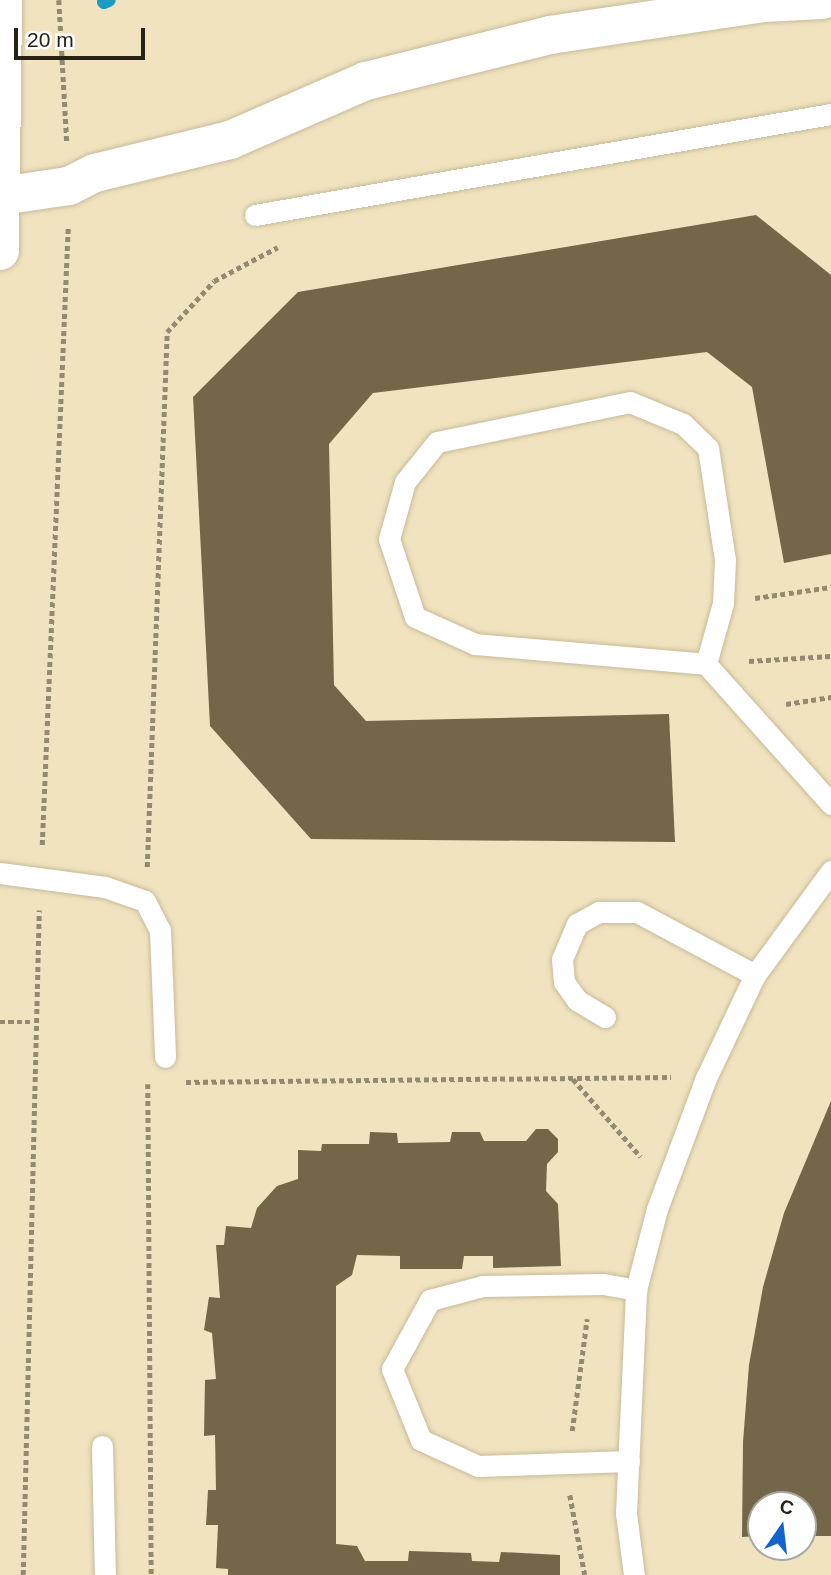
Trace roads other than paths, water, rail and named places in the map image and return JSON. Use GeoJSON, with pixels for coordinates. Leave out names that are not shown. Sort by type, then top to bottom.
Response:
{"type":"FeatureCollection","features":[{"type":"Feature","properties":{"kind":"street"},"geometry":{"type":"LineString","coordinates":[[0,251],[3,0]]}},
{"type":"Feature","properties":{"kind":"street"},"geometry":{"type":"LineString","coordinates":[[1,196],[69,186],[95,173],[230,140],[366,81],[550,35],[763,3],[822,0]]}},
{"type":"Feature","properties":{"kind":"lane"},"geometry":{"type":"LineString","coordinates":[[254,215],[831,114]]}},
{"type":"Feature","properties":{"kind":"lane"},"geometry":{"type":"LineString","coordinates":[[706,664],[723,603],[724,560],[708,448],[683,424],[630,402],[437,442],[405,482],[389,539],[415,617],[475,644],[706,664],[831,804]]}},
{"type":"Feature","properties":{"kind":"lane"},"geometry":{"type":"LineString","coordinates":[[634,1575],[626,1513],[636,1290],[657,1209],[706,1078],[755,975],[831,871]]}},
{"type":"Feature","properties":{"kind":"lane"},"geometry":{"type":"LineString","coordinates":[[0,873],[105,887],[145,901],[160,930],[156,1063]]}},
{"type":"Feature","properties":{"kind":"lane"},"geometry":{"type":"LineString","coordinates":[[605,1017],[577,1000],[565,982],[562,959],[577,924],[598,912],[637,912],[755,975]]}},
{"type":"Feature","properties":{"kind":"lane"},"geometry":{"type":"LineString","coordinates":[[629,1461],[478,1465],[421,1440],[392,1369],[430,1300],[483,1286],[603,1283],[636,1290]]}},
{"type":"Feature","properties":{"kind":"lane"},"geometry":{"type":"LineString","coordinates":[[102,1446],[105,1575]]}},
{"type":"Feature","properties":{"kind":"waterway"},"geometry":{"type":"LineString","coordinates":[[104,2],[109,0]]}}]}
